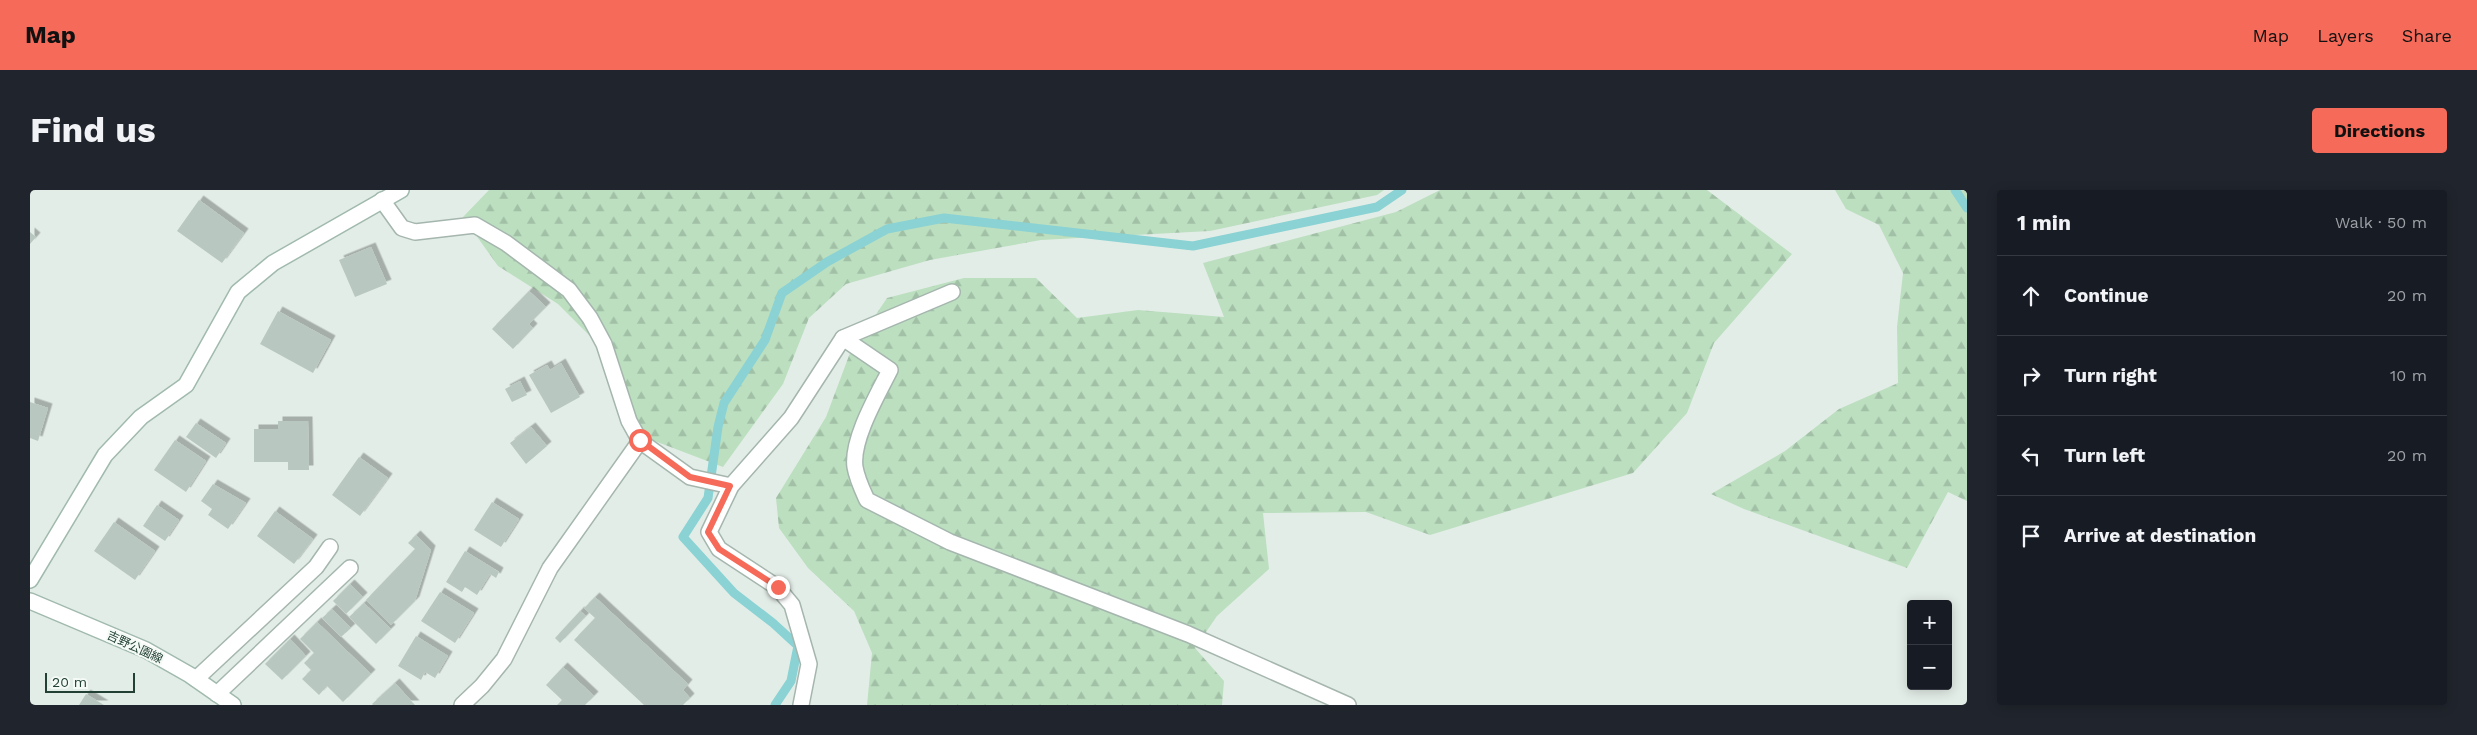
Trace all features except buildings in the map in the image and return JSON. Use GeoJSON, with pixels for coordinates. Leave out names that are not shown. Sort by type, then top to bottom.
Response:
{"type":"FeatureCollection","features":[{"type":"Feature","properties":{"kind":"street"},"geometry":{"type":"LineString","coordinates":[[30,580],[105,455],[141,417],[186,385],[238,292],[273,263],[400,190]]}},
{"type":"Feature","properties":{"kind":"street"},"geometry":{"type":"LineString","coordinates":[[382,200],[402,228],[415,232],[475,225],[506,243],[568,290],[590,318],[604,344],[629,421],[640,440],[690,477],[730,486]]}},
{"type":"Feature","properties":{"kind":"street"},"geometry":{"type":"LineString","coordinates":[[801,705],[809,664],[792,605],[778,587],[719,549],[708,532],[730,486],[790,418],[843,338],[952,292]]}},
{"type":"Feature","properties":{"kind":"street"},"geometry":{"type":"LineString","coordinates":[[843,338],[890,370],[875,399],[856,448],[855,466],[867,500],[950,542],[1188,634],[1348,705]]}},
{"type":"Feature","properties":{"kind":"street"},"geometry":{"type":"LineString","coordinates":[[462,705],[482,686],[504,659],[550,568],[640,440]]}},
{"type":"Feature","properties":{"kind":"street"},"geometry":{"type":"LineString","coordinates":[[196,679],[316,567],[330,547]]}},
{"type":"Feature","properties":{"kind":"street"},"geometry":{"type":"LineString","coordinates":[[217,694],[350,568]]}},
{"type":"Feature","properties":{"kind":"street","name":"吉野公園線"},"geometry":{"type":"LineString","coordinates":[[30,601],[146,650],[196,679],[233,705]]}},
{"type":"Feature","properties":{"kind":"green space"},"geometry":{"type":"Polygon","coordinates":[[[489,190],[1384,190],[1377,195],[1210,231],[1041,240],[930,260],[846,284],[809,318],[783,384],[723,467],[623,429],[615,361],[558,304],[498,266],[463,217],[489,190]]]}},
{"type":"Feature","properties":{"kind":"green space"},"geometry":{"type":"Polygon","coordinates":[[[1440,190],[1707,190],[1792,254],[1714,343],[1687,413],[1633,473],[1430,535],[1366,512],[1263,513],[1269,569],[1217,616],[1195,648],[1224,681],[1222,705],[867,705],[872,653],[854,611],[808,568],[779,528],[776,498],[826,417],[850,353],[887,298],[964,278],[1036,278],[1077,318],[1138,310],[1224,317],[1203,263],[1396,212],[1440,190]]]}},
{"type":"Feature","properties":{"kind":"green space"},"geometry":{"type":"Polygon","coordinates":[[[1835,190],[1967,190],[1967,501],[1948,492],[1907,568],[1744,509],[1711,494],[1785,451],[1839,409],[1898,383],[1897,327],[1903,273],[1879,225],[1846,209],[1835,190]]]}},
{"type":"Feature","properties":{"kind":"waterway"},"geometry":{"type":"LineString","coordinates":[[775,705],[791,681],[798,646],[773,623],[734,593],[683,537],[708,498],[718,427],[724,403],[765,340],[782,293],[827,262],[887,229],[944,218],[1193,246],[1377,207],[1402,190]]}},
{"type":"Feature","properties":{"kind":"waterway"},"geometry":{"type":"LineString","coordinates":[[1955,190],[1967,208]]}},
{"type":"Feature","properties":{"kind":"route"},"geometry":{"type":"LineString","coordinates":[[640,440],[690,477],[730,486],[708,532],[719,549],[778,587]]}}]}
